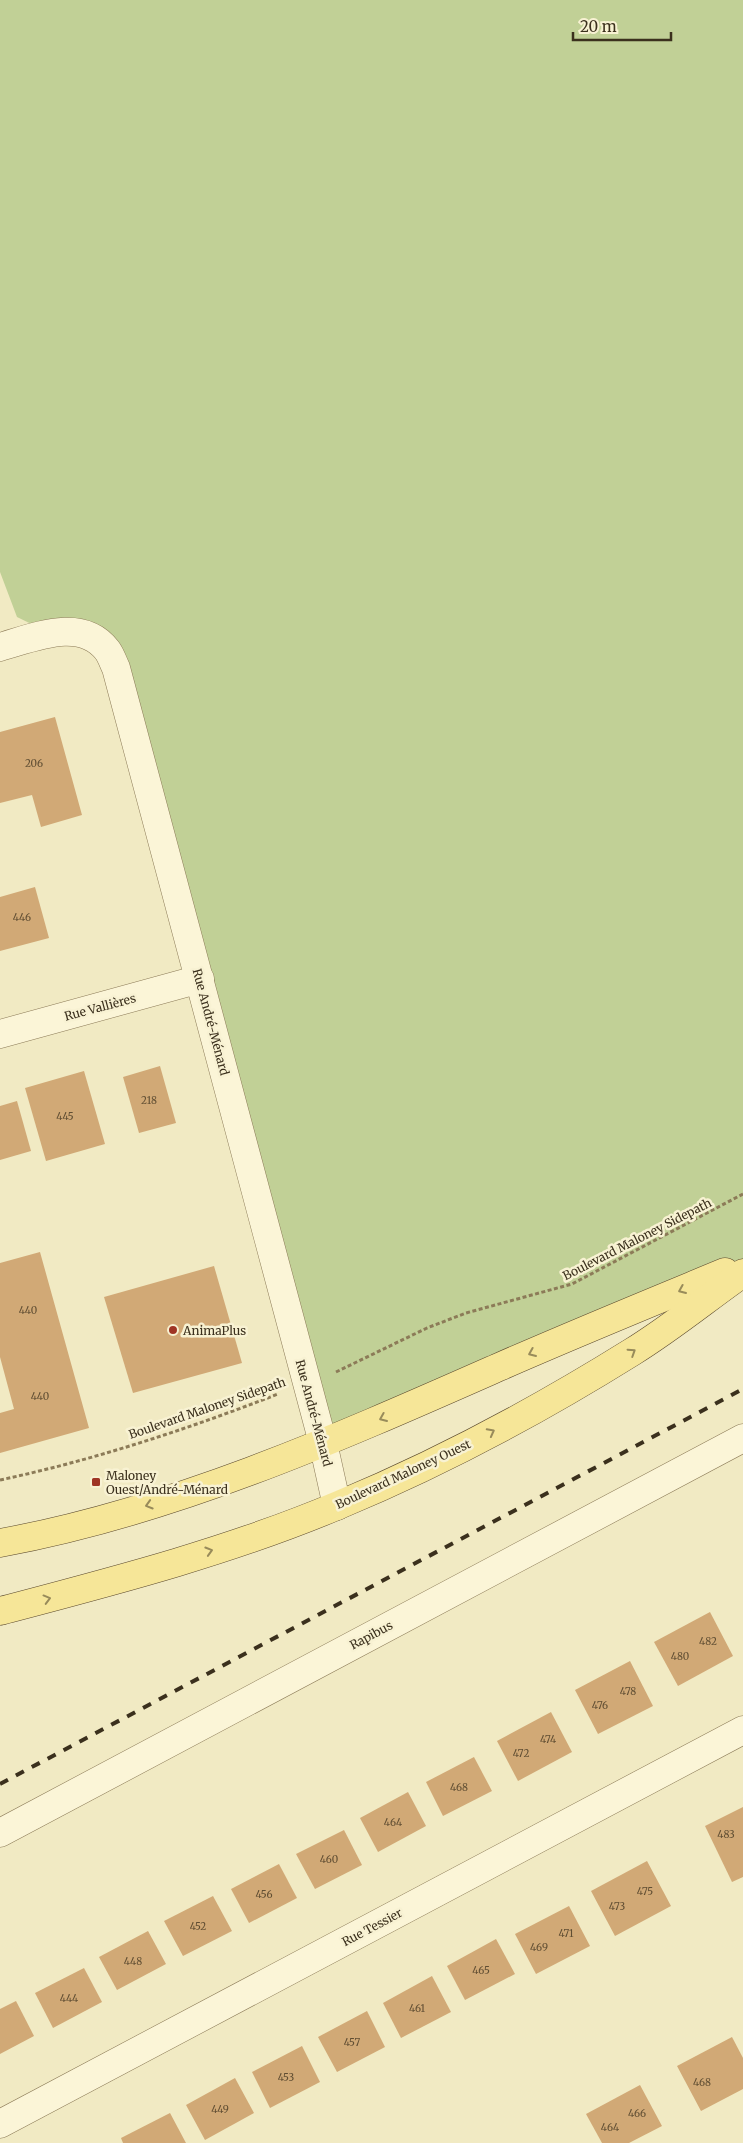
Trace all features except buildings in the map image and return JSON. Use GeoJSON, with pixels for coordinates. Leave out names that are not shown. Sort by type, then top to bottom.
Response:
{"type":"FeatureCollection","features":[{"type":"Feature","properties":{"kind":"main road"},"geometry":{"type":"LineString","coordinates":[[0,1543],[104,1519],[239,1476],[323,1443],[743,1264]]}},
{"type":"Feature","properties":{"kind":"main road","name":"Boulevard Maloney Ouest"},"geometry":{"type":"LineString","coordinates":[[0,1611],[109,1582],[212,1550],[337,1506],[438,1460],[544,1403],[634,1351],[743,1273]]}},
{"type":"Feature","properties":{"kind":"street","name":"Rue André-Ménard"},"geometry":{"type":"LineString","coordinates":[[0,647],[66,630],[82,633],[96,640],[107,650],[116,668],[323,1443],[337,1506]]}},
{"type":"Feature","properties":{"kind":"street","name":"Rue Vallières"},"geometry":{"type":"LineString","coordinates":[[0,1034],[200,979]]}},
{"type":"Feature","properties":{"kind":"street","name":"Rapibus"},"geometry":{"type":"LineString","coordinates":[[0,1833],[743,1438]]}},
{"type":"Feature","properties":{"kind":"street","name":"Rue Tessier"},"geometry":{"type":"LineString","coordinates":[[0,2124],[743,1730]]}},
{"type":"Feature","properties":{"kind":"path","name":"Boulevard Maloney Sidepath"},"geometry":{"type":"LineString","coordinates":[[0,1480],[57,1468],[156,1437],[339,1371],[427,1328],[466,1313],[572,1284],[743,1194]]}},
{"type":"Feature","properties":{"kind":"green space"},"geometry":{"type":"Polygon","coordinates":[[[0,0],[743,0],[743,1264],[323,1443],[107,650],[50,633],[17,617],[0,572],[0,0]]]}},
{"type":"Feature","properties":{"kind":"railway"},"geometry":{"type":"LineString","coordinates":[[0,1784],[743,1389]]}},
{"type":"Feature","properties":{"kind":"place","name":"AnimaPlus"},"geometry":{"type":"Point","coordinates":[173,1330]}},
{"type":"Feature","properties":{"kind":"place","name":"Maloney Ouest/André-Ménard"},"geometry":{"type":"Point","coordinates":[96,1482]}}]}
